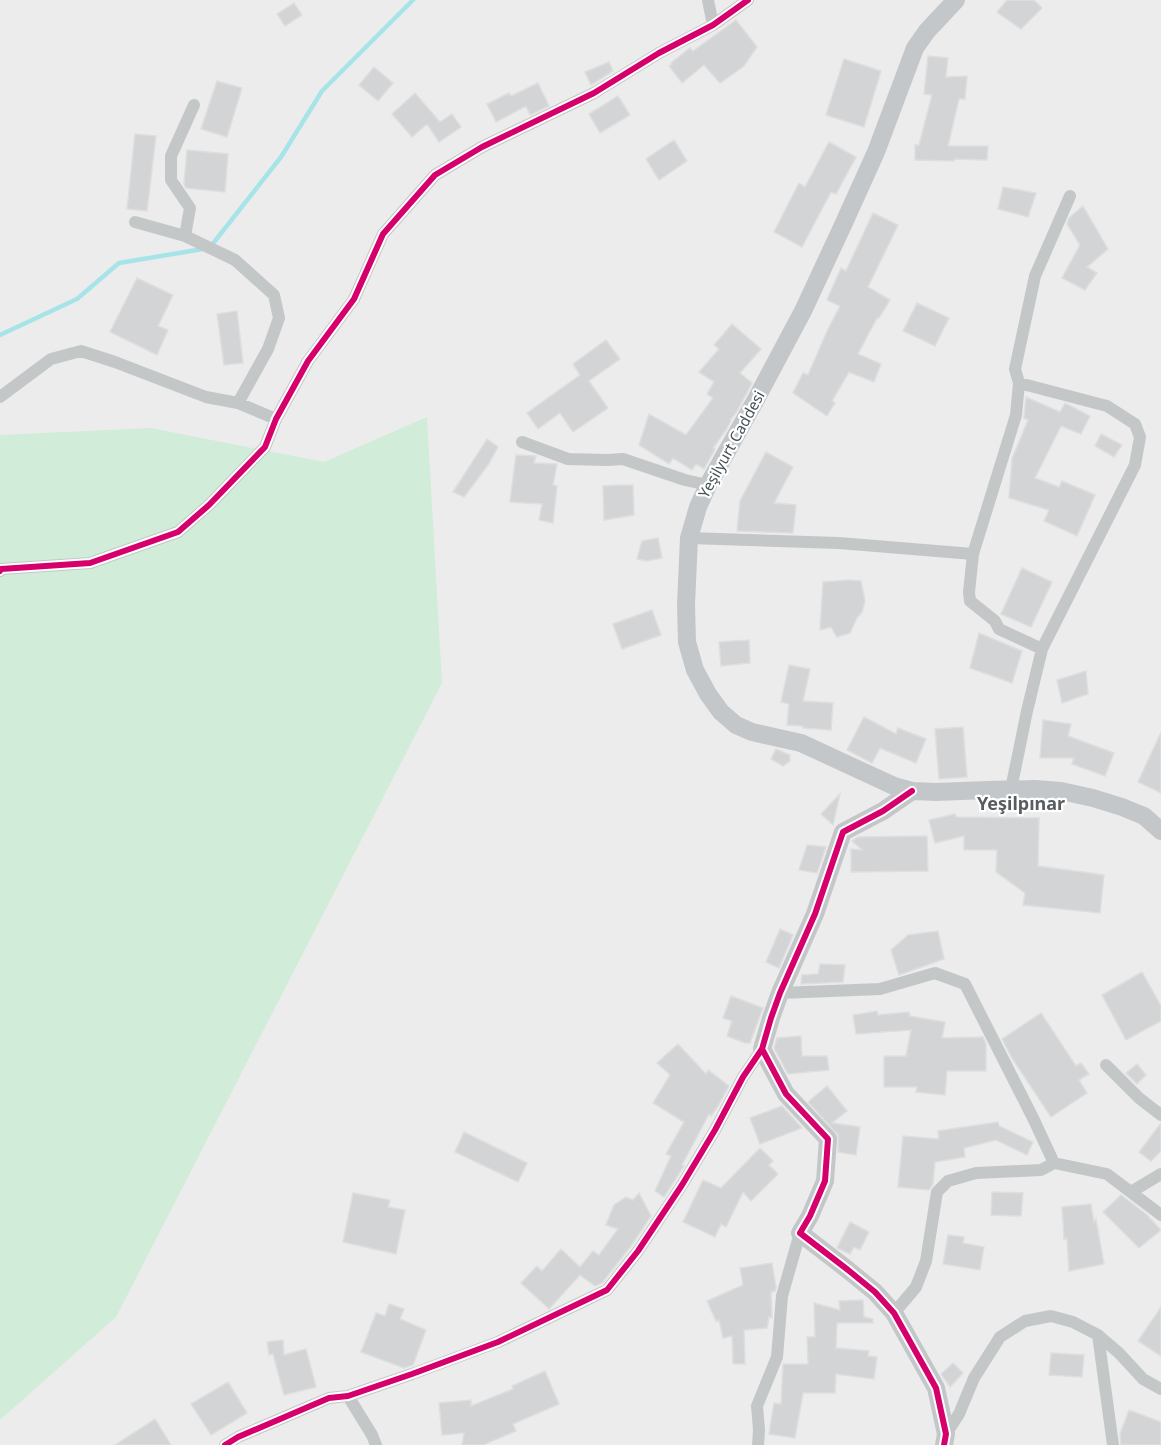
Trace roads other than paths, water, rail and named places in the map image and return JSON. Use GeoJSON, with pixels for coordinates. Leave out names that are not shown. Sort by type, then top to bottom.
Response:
{"type":"FeatureCollection","features":[{"type":"Feature","properties":{"kind":"main road","name":"Yeşilyurt Caddesi"},"geometry":{"type":"LineString","coordinates":[[956,0],[927,31],[915,48],[876,152],[803,311],[698,507],[689,538],[687,642],[695,670],[708,694],[721,712],[736,725],[752,732],[801,743],[894,786],[912,791],[1011,789],[1061,791],[1122,807],[1144,816],[1161,831]]}},
{"type":"Feature","properties":{"kind":"main road"},"geometry":{"type":"LineString","coordinates":[[912,791],[883,811],[843,832],[815,914],[780,993],[762,1049],[786,1094],[828,1139],[825,1181],[800,1233],[875,1292],[894,1313],[936,1388],[945,1439]]}},
{"type":"Feature","properties":{"kind":"street"},"geometry":{"type":"LineString","coordinates":[[708,0],[713,26]]}},
{"type":"Feature","properties":{"kind":"street"},"geometry":{"type":"LineString","coordinates":[[0,571],[2,569],[90,563],[178,532],[209,505],[266,447],[276,419],[308,361],[354,299],[383,234],[435,175],[482,147],[594,93],[659,52],[713,26],[748,0]]}},
{"type":"Feature","properties":{"kind":"street"},"geometry":{"type":"LineString","coordinates":[[185,236],[190,208],[171,180],[171,156],[194,105]]}},
{"type":"Feature","properties":{"kind":"street"},"geometry":{"type":"LineString","coordinates":[[1042,650],[999,629],[995,621],[970,601],[969,592],[973,554],[1016,415],[1019,382],[1015,369],[1035,276],[1070,196]]}},
{"type":"Feature","properties":{"kind":"street"},"geometry":{"type":"LineString","coordinates":[[135,222],[185,236],[235,260],[274,295],[279,318],[268,349],[238,403]]}},
{"type":"Feature","properties":{"kind":"street"},"geometry":{"type":"LineString","coordinates":[[0,397],[51,359],[81,351],[206,397],[238,403],[276,419]]}},
{"type":"Feature","properties":{"kind":"street"},"geometry":{"type":"LineString","coordinates":[[1011,789],[1042,650],[1135,465],[1140,437],[1135,424],[1107,406],[1019,382]]}},
{"type":"Feature","properties":{"kind":"street"},"geometry":{"type":"LineString","coordinates":[[522,442],[568,459],[623,459],[685,480],[708,485]]}},
{"type":"Feature","properties":{"kind":"street"},"geometry":{"type":"LineString","coordinates":[[689,538],[839,543],[973,554]]}},
{"type":"Feature","properties":{"kind":"street"},"geometry":{"type":"LineString","coordinates":[[780,993],[880,989],[935,972],[965,984],[1034,1118],[1054,1163]]}},
{"type":"Feature","properties":{"kind":"street"},"geometry":{"type":"LineString","coordinates":[[225,1445],[238,1437],[329,1398],[348,1396],[498,1342],[607,1290],[638,1251],[682,1185],[743,1077],[762,1049]]}},
{"type":"Feature","properties":{"kind":"street"},"geometry":{"type":"LineString","coordinates":[[1106,1065],[1139,1098],[1161,1115]]}},
{"type":"Feature","properties":{"kind":"street"},"geometry":{"type":"LineString","coordinates":[[894,1313],[916,1287],[926,1261],[937,1192],[948,1181],[976,1173],[1041,1170],[1054,1163],[1107,1174],[1161,1215]]}},
{"type":"Feature","properties":{"kind":"street"},"geometry":{"type":"LineString","coordinates":[[1131,1192],[1161,1174]]}},
{"type":"Feature","properties":{"kind":"street"},"geometry":{"type":"LineString","coordinates":[[758,1445],[757,1406],[777,1357],[782,1296],[800,1233]]}},
{"type":"Feature","properties":{"kind":"street"},"geometry":{"type":"LineString","coordinates":[[945,1439],[959,1414],[974,1378],[1000,1337],[1025,1321],[1051,1316],[1073,1322],[1098,1335],[1119,1353],[1143,1379],[1161,1389]]}},
{"type":"Feature","properties":{"kind":"street"},"geometry":{"type":"LineString","coordinates":[[1098,1335],[1113,1445]]}},
{"type":"Feature","properties":{"kind":"street"},"geometry":{"type":"LineString","coordinates":[[348,1396],[376,1445]]}},
{"type":"Feature","properties":{"kind":"waterway"},"geometry":{"type":"LineString","coordinates":[[211,246],[281,157],[322,91],[413,0]]}},
{"type":"Feature","properties":{"kind":"waterway"},"geometry":{"type":"LineString","coordinates":[[0,335],[77,299],[119,263],[203,249]]}},
{"type":"Feature","properties":{"kind":"district","name":"Yeşilpınar"},"geometry":{"type":"Point","coordinates":[1021,803]}}]}
